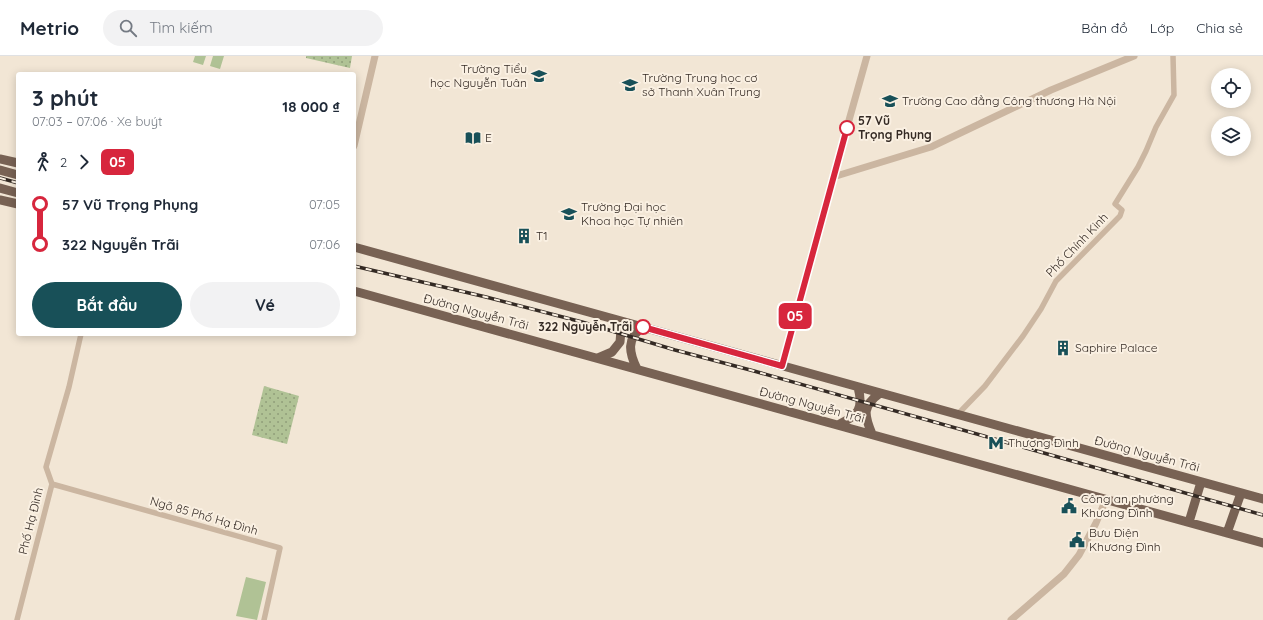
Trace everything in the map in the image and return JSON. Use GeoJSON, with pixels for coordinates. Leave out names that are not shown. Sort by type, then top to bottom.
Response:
{"type":"FeatureCollection","features":[{"type":"Feature","properties":{"kind":"main road"},"geometry":{"type":"LineString","coordinates":[[0,159],[16,163]]}},
{"type":"Feature","properties":{"kind":"main road"},"geometry":{"type":"LineString","coordinates":[[0,170],[16,174]]}},
{"type":"Feature","properties":{"kind":"main road"},"geometry":{"type":"LineString","coordinates":[[0,188],[16,192]]}},
{"type":"Feature","properties":{"kind":"main road"},"geometry":{"type":"LineString","coordinates":[[0,200],[16,204]]}},
{"type":"Feature","properties":{"kind":"main road","name":"Đường Nguyễn Trãi"},"geometry":{"type":"LineString","coordinates":[[356,248],[1263,499]]}},
{"type":"Feature","properties":{"kind":"main road","name":"Đường Nguyễn Trãi"},"geometry":{"type":"LineString","coordinates":[[356,292],[1263,543]]}},
{"type":"Feature","properties":{"kind":"main road"},"geometry":{"type":"LineString","coordinates":[[598,358],[612,352],[620,342],[620,330],[613,319]]}},
{"type":"Feature","properties":{"kind":"main road"},"geometry":{"type":"LineString","coordinates":[[637,369],[630,356],[630,348],[634,335],[643,327]]}},
{"type":"Feature","properties":{"kind":"main road"},"geometry":{"type":"LineString","coordinates":[[838,425],[857,412],[861,400],[858,386]]}},
{"type":"Feature","properties":{"kind":"main road"},"geometry":{"type":"LineString","coordinates":[[872,434],[866,416],[869,403],[880,393]]}},
{"type":"Feature","properties":{"kind":"main road"},"geometry":{"type":"LineString","coordinates":[[1189,522],[1201,482]]}},
{"type":"Feature","properties":{"kind":"main road"},"geometry":{"type":"LineString","coordinates":[[1227,533],[1241,493]]}},
{"type":"Feature","properties":{"kind":"street"},"geometry":{"type":"LineString","coordinates":[[356,137],[375,56]]}},
{"type":"Feature","properties":{"kind":"street"},"geometry":{"type":"LineString","coordinates":[[782,366],[867,56]]}},
{"type":"Feature","properties":{"kind":"street"},"geometry":{"type":"LineString","coordinates":[[833,177],[931,148],[1051,90],[1134,56]]}},
{"type":"Feature","properties":{"kind":"street","name":"Phố Chính Kinh"},"geometry":{"type":"LineString","coordinates":[[958,414],[985,386],[1023,336],[1041,309],[1056,281],[1120,216],[1122,210],[1115,204],[1138,167],[1156,127],[1174,95],[1173,56]]}},
{"type":"Feature","properties":{"kind":"street","name":"Phố Hạ Đình"},"geometry":{"type":"LineString","coordinates":[[17,620],[52,484],[46,467],[69,387],[81,336]]}},
{"type":"Feature","properties":{"kind":"street","name":"Ngõ 85 Phố Hạ Đình"},"geometry":{"type":"LineString","coordinates":[[52,484],[280,548],[264,620]]}},
{"type":"Feature","properties":{"kind":"street"},"geometry":{"type":"LineString","coordinates":[[1011,620],[1064,574],[1079,555],[1096,523],[1106,499]]}},
{"type":"Feature","properties":{"kind":"green space"},"geometry":{"type":"Polygon","coordinates":[[[195,56],[206,56],[203,65],[193,62],[195,56]]]}},
{"type":"Feature","properties":{"kind":"green space"},"geometry":{"type":"Polygon","coordinates":[[[213,56],[224,56],[220,69],[210,66],[213,56]]]}},
{"type":"Feature","properties":{"kind":"green space"},"geometry":{"type":"Polygon","coordinates":[[[306,56],[352,56],[350,68],[306,58],[306,56]]]}},
{"type":"Feature","properties":{"kind":"green space"},"geometry":{"type":"Polygon","coordinates":[[[264,386],[299,396],[287,444],[252,435],[264,386]]]}},
{"type":"Feature","properties":{"kind":"green space"},"geometry":{"type":"Polygon","coordinates":[[[246,577],[266,582],[257,620],[236,616],[246,577]]]}},
{"type":"Feature","properties":{"kind":"railway"},"geometry":{"type":"LineString","coordinates":[[0,178],[16,182]]}},
{"type":"Feature","properties":{"kind":"railway"},"geometry":{"type":"LineString","coordinates":[[356,266],[486,297],[582,322],[675,350],[1263,515]]}},
{"type":"Feature","properties":{"kind":"bus line","name":"05"},"geometry":{"type":"LineString","coordinates":[[643,327],[782,366],[847,128]]}},
{"type":"Feature","properties":{"kind":"place","name":"Trường Tiểu học Nguyễn Tuân"},"geometry":{"type":"Point","coordinates":[539,76]}},
{"type":"Feature","properties":{"kind":"place","name":"Trường Trung học cơ sở Thanh Xuân Trung"},"geometry":{"type":"Point","coordinates":[630,85]}},
{"type":"Feature","properties":{"kind":"place","name":"Trường Cao đẳng Công thương Hà Nội"},"geometry":{"type":"Point","coordinates":[890,101]}},
{"type":"Feature","properties":{"kind":"place","name":"57 Vũ Trọng Phụng"},"geometry":{"type":"Point","coordinates":[847,128]}},
{"type":"Feature","properties":{"kind":"place","name":"E"},"geometry":{"type":"Point","coordinates":[473,138]}},
{"type":"Feature","properties":{"kind":"place","name":"Trường Đại học Khoa học Tự nhiên"},"geometry":{"type":"Point","coordinates":[569,214]}},
{"type":"Feature","properties":{"kind":"place","name":"T1"},"geometry":{"type":"Point","coordinates":[524,236]}},
{"type":"Feature","properties":{"kind":"place","name":"322 Nguyễn Trãi"},"geometry":{"type":"Point","coordinates":[643,327]}},
{"type":"Feature","properties":{"kind":"place","name":"Saphire Palace"},"geometry":{"type":"Point","coordinates":[1063,348]}},
{"type":"Feature","properties":{"kind":"place","name":"Thượng Đình"},"geometry":{"type":"Point","coordinates":[996,443]}},
{"type":"Feature","properties":{"kind":"place","name":"Công an phường Khương Đình"},"geometry":{"type":"Point","coordinates":[1069,506]}},
{"type":"Feature","properties":{"kind":"place","name":"Bưu Điện Khương Đình"},"geometry":{"type":"Point","coordinates":[1077,540]}}]}
